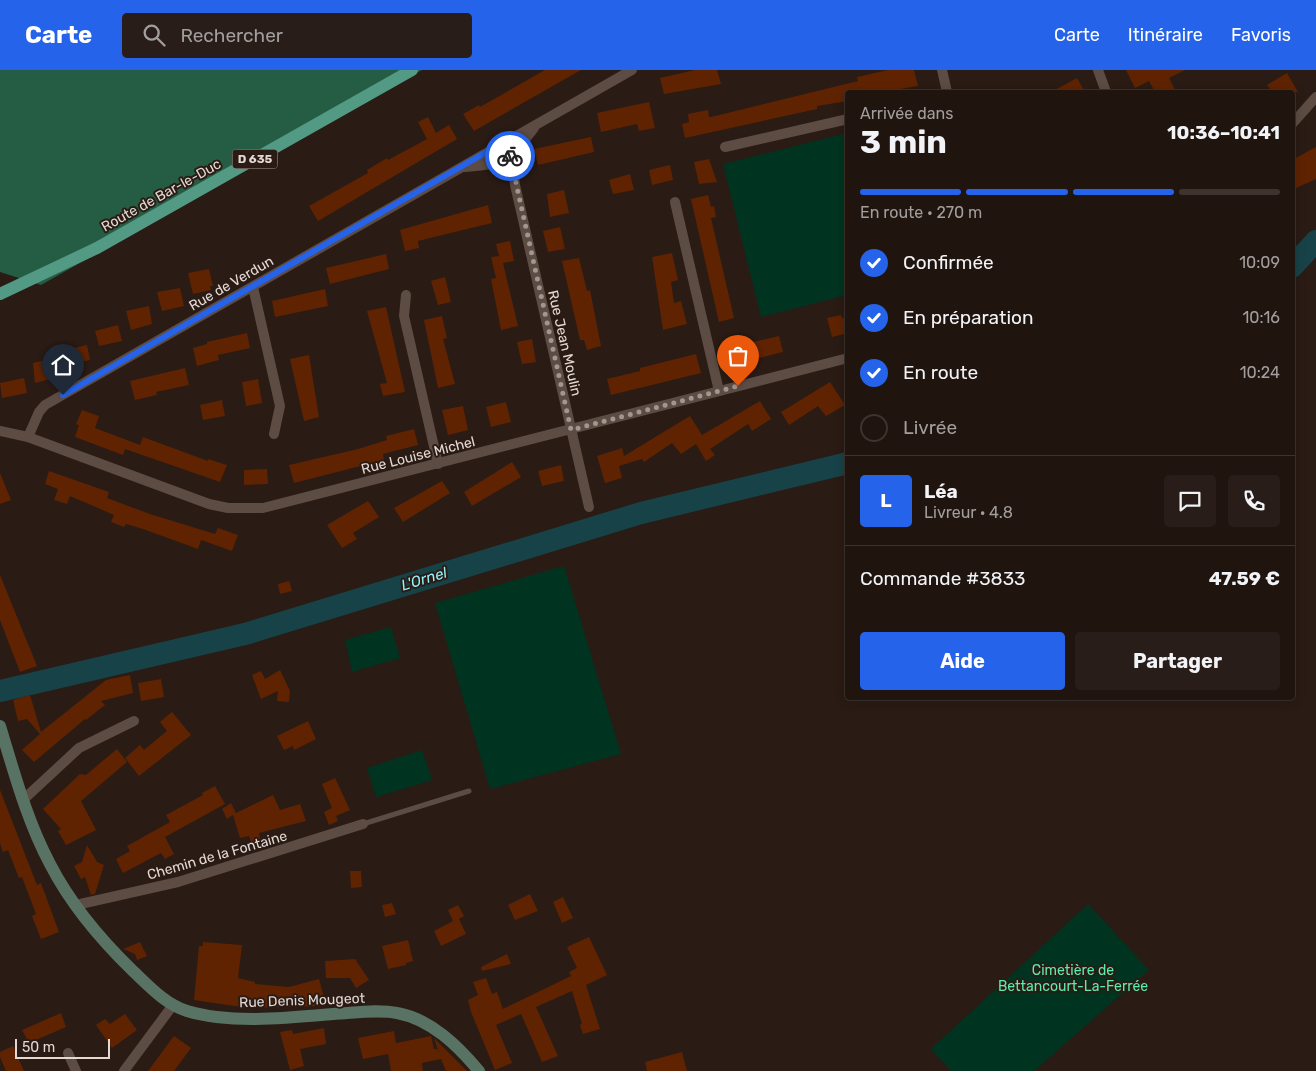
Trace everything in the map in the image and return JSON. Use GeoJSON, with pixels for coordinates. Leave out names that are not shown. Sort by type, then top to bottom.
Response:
{"type":"FeatureCollection","features":[{"type":"Feature","properties":{"kind":"main road","name":"Route de Bar-le-Duc"},"geometry":{"type":"LineString","coordinates":[[0,294],[97,248],[412,70]]}},
{"type":"Feature","properties":{"kind":"street","name":"Rue de Verdun"},"geometry":{"type":"LineString","coordinates":[[28,438],[39,412],[46,405],[632,70]]}},
{"type":"Feature","properties":{"kind":"street"},"geometry":{"type":"LineString","coordinates":[[942,70],[947,90]]}},
{"type":"Feature","properties":{"kind":"street"},"geometry":{"type":"LineString","coordinates":[[1098,70],[1105,90]]}},
{"type":"Feature","properties":{"kind":"street"},"geometry":{"type":"LineString","coordinates":[[1295,121],[1316,98]]}},
{"type":"Feature","properties":{"kind":"street"},"geometry":{"type":"LineString","coordinates":[[724,147],[845,120]]}},
{"type":"Feature","properties":{"kind":"street","name":"Rue de Verdun"},"geometry":{"type":"LineString","coordinates":[[463,167],[499,164],[512,157],[536,125]]}},
{"type":"Feature","properties":{"kind":"street"},"geometry":{"type":"LineString","coordinates":[[497,146],[512,157]]}},
{"type":"Feature","properties":{"kind":"street"},"geometry":{"type":"LineString","coordinates":[[497,146],[499,164]]}},
{"type":"Feature","properties":{"kind":"street","name":"Rue Jean Moulin"},"geometry":{"type":"LineString","coordinates":[[512,157],[515,185],[589,507]]}},
{"type":"Feature","properties":{"kind":"street","name":"Rue Jean Moulin"},"geometry":{"type":"LineString","coordinates":[[499,164],[515,185]]}},
{"type":"Feature","properties":{"kind":"street"},"geometry":{"type":"LineString","coordinates":[[675,202],[719,391]]}},
{"type":"Feature","properties":{"kind":"street"},"geometry":{"type":"LineString","coordinates":[[253,287],[280,406],[274,434]]}},
{"type":"Feature","properties":{"kind":"street"},"geometry":{"type":"LineString","coordinates":[[406,295],[404,316],[438,464]]}},
{"type":"Feature","properties":{"kind":"street","name":"Rue Louise Michel"},"geometry":{"type":"LineString","coordinates":[[0,431],[28,438],[209,504],[245,510],[290,502],[845,359]]}},
{"type":"Feature","properties":{"kind":"street"},"geometry":{"type":"LineString","coordinates":[[24,799],[79,748],[134,721]]}},
{"type":"Feature","properties":{"kind":"street","name":"Rue Denis Mougeot"},"geometry":{"type":"LineString","coordinates":[[0,726],[24,799],[50,864],[76,905],[123,961],[173,1005],[206,1015],[236,1017],[397,1013],[417,1020],[438,1032],[468,1058],[479,1071]]}},
{"type":"Feature","properties":{"kind":"street","name":"Chemin de la Fontaine"},"geometry":{"type":"LineString","coordinates":[[76,905],[178,882],[363,824]]}},
{"type":"Feature","properties":{"kind":"street"},"geometry":{"type":"LineString","coordinates":[[124,1071],[173,1005]]}},
{"type":"Feature","properties":{"kind":"street"},"geometry":{"type":"LineString","coordinates":[[68,1053],[76,1071]]}},
{"type":"Feature","properties":{"kind":"lane"},"geometry":{"type":"LineString","coordinates":[[363,824],[469,792]]}},
{"type":"Feature","properties":{"kind":"green space"},"geometry":{"type":"Polygon","coordinates":[[[0,70],[422,70],[41,285],[0,272],[0,70]]]}},
{"type":"Feature","properties":{"kind":"green space"},"geometry":{"type":"Polygon","coordinates":[[[845,134],[845,296],[761,317],[723,164],[845,134]]]}},
{"type":"Feature","properties":{"kind":"green space"},"geometry":{"type":"Polygon","coordinates":[[[564,566],[621,754],[490,789],[435,603],[564,566]]]}},
{"type":"Feature","properties":{"kind":"green space"},"geometry":{"type":"Polygon","coordinates":[[[391,627],[400,658],[352,672],[345,640],[391,627]]]}},
{"type":"Feature","properties":{"kind":"green space"},"geometry":{"type":"Polygon","coordinates":[[[422,750],[432,780],[376,797],[367,768],[422,750]]]}},
{"type":"Feature","properties":{"kind":"green space","name":"Cimetière de Bettancourt-La-Ferrée"},"geometry":{"type":"Polygon","coordinates":[[[1088,904],[1149,970],[1034,1071],[951,1071],[931,1049],[1088,904]]]}},
{"type":"Feature","properties":{"kind":"building"},"geometry":{"type":"Polygon","coordinates":[[[545,70],[581,70],[474,131],[463,114],[479,105],[480,107],[545,70]]]}},
{"type":"Feature","properties":{"kind":"building"},"geometry":{"type":"Polygon","coordinates":[[[695,70],[717,70],[721,84],[664,94],[660,78],[695,70]]]}},
{"type":"Feature","properties":{"kind":"building"},"geometry":{"type":"Polygon","coordinates":[[[888,70],[914,70],[918,86],[895,90],[845,90],[845,101],[817,106],[817,109],[685,138],[682,124],[689,122],[688,114],[708,110],[709,117],[711,117],[858,81],[857,77],[888,70]]]}},
{"type":"Feature","properties":{"kind":"building"},"geometry":{"type":"Polygon","coordinates":[[[1126,70],[1185,70],[1169,78],[1175,90],[1154,90],[1149,81],[1135,88],[1126,70]]]}},
{"type":"Feature","properties":{"kind":"building"},"geometry":{"type":"Polygon","coordinates":[[[1287,73],[1298,92],[1295,92],[1295,90],[1271,90],[1267,85],[1287,73]]]}},
{"type":"Feature","properties":{"kind":"building"},"geometry":{"type":"Polygon","coordinates":[[[1077,78],[1084,90],[1055,90],[1077,78]]]}},
{"type":"Feature","properties":{"kind":"building"},"geometry":{"type":"Polygon","coordinates":[[[649,102],[655,128],[639,131],[637,124],[601,132],[597,113],[649,102]]]}},
{"type":"Feature","properties":{"kind":"building"},"geometry":{"type":"Polygon","coordinates":[[[428,117],[436,133],[449,125],[457,139],[318,221],[309,206],[368,173],[367,170],[387,158],[388,160],[427,139],[418,122],[428,117]]]}},
{"type":"Feature","properties":{"kind":"building"},"geometry":{"type":"Polygon","coordinates":[[[591,137],[594,152],[538,165],[534,149],[591,137]]]}},
{"type":"Feature","properties":{"kind":"building"},"geometry":{"type":"Polygon","coordinates":[[[1316,147],[1316,179],[1296,188],[1295,186],[1295,158],[1316,147]]]}},
{"type":"Feature","properties":{"kind":"building"},"geometry":{"type":"Polygon","coordinates":[[[709,159],[717,182],[699,184],[694,162],[709,159]]]}},
{"type":"Feature","properties":{"kind":"building"},"geometry":{"type":"Polygon","coordinates":[[[670,165],[673,180],[652,185],[649,170],[670,165]]]}},
{"type":"Feature","properties":{"kind":"building"},"geometry":{"type":"Polygon","coordinates":[[[630,174],[634,190],[613,194],[609,180],[630,174]]]}},
{"type":"Feature","properties":{"kind":"building"},"geometry":{"type":"Polygon","coordinates":[[[564,190],[569,213],[550,217],[547,194],[564,190]]]}},
{"type":"Feature","properties":{"kind":"building"},"geometry":{"type":"Polygon","coordinates":[[[708,195],[711,207],[714,206],[716,217],[711,218],[734,318],[719,322],[691,199],[708,195]]]}},
{"type":"Feature","properties":{"kind":"building"},"geometry":{"type":"Polygon","coordinates":[[[488,205],[492,223],[418,241],[419,248],[405,251],[400,230],[488,205]]]}},
{"type":"Feature","properties":{"kind":"building"},"geometry":{"type":"Polygon","coordinates":[[[560,227],[565,249],[548,252],[543,231],[560,227]]]}},
{"type":"Feature","properties":{"kind":"building"},"geometry":{"type":"Polygon","coordinates":[[[510,241],[514,261],[503,263],[518,326],[501,330],[491,279],[496,278],[491,257],[499,256],[496,244],[510,241]]]}},
{"type":"Feature","properties":{"kind":"building"},"geometry":{"type":"Polygon","coordinates":[[[672,253],[678,280],[671,282],[674,303],[681,301],[687,324],[663,330],[652,257],[672,253]]]}},
{"type":"Feature","properties":{"kind":"building"},"geometry":{"type":"Polygon","coordinates":[[[386,254],[389,269],[330,284],[326,268],[386,254]]]}},
{"type":"Feature","properties":{"kind":"building"},"geometry":{"type":"Polygon","coordinates":[[[579,258],[587,291],[590,290],[601,346],[587,350],[584,340],[580,340],[562,261],[579,258]]]}},
{"type":"Feature","properties":{"kind":"building"},"geometry":{"type":"Polygon","coordinates":[[[209,269],[213,286],[210,286],[211,290],[193,294],[188,273],[209,269]]]}},
{"type":"Feature","properties":{"kind":"building"},"geometry":{"type":"Polygon","coordinates":[[[445,277],[451,302],[438,305],[431,281],[445,277]]]}},
{"type":"Feature","properties":{"kind":"building"},"geometry":{"type":"Polygon","coordinates":[[[180,288],[184,306],[162,311],[157,292],[180,288]]]}},
{"type":"Feature","properties":{"kind":"building"},"geometry":{"type":"Polygon","coordinates":[[[325,289],[328,306],[275,317],[272,301],[325,289]]]}},
{"type":"Feature","properties":{"kind":"building"},"geometry":{"type":"Polygon","coordinates":[[[149,306],[152,324],[131,330],[126,311],[149,306]]]}},
{"type":"Feature","properties":{"kind":"building"},"geometry":{"type":"Polygon","coordinates":[[[386,307],[405,392],[383,396],[380,384],[387,383],[367,311],[386,307]]]}},
{"type":"Feature","properties":{"kind":"building"},"geometry":{"type":"Polygon","coordinates":[[[841,315],[842,318],[845,318],[845,334],[832,337],[827,318],[841,315]]]}},
{"type":"Feature","properties":{"kind":"building"},"geometry":{"type":"Polygon","coordinates":[[[442,316],[447,338],[443,339],[455,384],[438,388],[424,320],[442,316]]]}},
{"type":"Feature","properties":{"kind":"building"},"geometry":{"type":"Polygon","coordinates":[[[118,325],[122,341],[99,346],[95,331],[118,325]]]}},
{"type":"Feature","properties":{"kind":"building"},"geometry":{"type":"Polygon","coordinates":[[[247,333],[250,348],[218,355],[219,360],[197,366],[193,348],[207,344],[207,342],[247,333]]]}},
{"type":"Feature","properties":{"kind":"building"},"geometry":{"type":"Polygon","coordinates":[[[779,336],[783,352],[727,366],[723,349],[779,336]]]}},
{"type":"Feature","properties":{"kind":"building"},"geometry":{"type":"Polygon","coordinates":[[[532,339],[536,362],[522,364],[517,342],[532,339]]]}},
{"type":"Feature","properties":{"kind":"building"},"geometry":{"type":"Polygon","coordinates":[[[87,345],[90,360],[69,364],[66,350],[87,345]]]}},
{"type":"Feature","properties":{"kind":"building"},"geometry":{"type":"Polygon","coordinates":[[[696,354],[701,373],[611,395],[607,379],[640,371],[640,368],[696,354]]]}},
{"type":"Feature","properties":{"kind":"building"},"geometry":{"type":"Polygon","coordinates":[[[309,355],[319,417],[304,421],[290,359],[309,355]]]}},
{"type":"Feature","properties":{"kind":"building"},"geometry":{"type":"Polygon","coordinates":[[[55,358],[59,377],[35,383],[33,363],[55,358]]]}},
{"type":"Feature","properties":{"kind":"building"},"geometry":{"type":"Polygon","coordinates":[[[185,368],[189,385],[156,392],[157,395],[135,400],[130,381],[185,368]]]}},
{"type":"Feature","properties":{"kind":"building"},"geometry":{"type":"Polygon","coordinates":[[[24,378],[27,393],[2,398],[0,383],[24,378]]]}},
{"type":"Feature","properties":{"kind":"building"},"geometry":{"type":"Polygon","coordinates":[[[258,379],[262,403],[246,406],[242,382],[258,379]]]}},
{"type":"Feature","properties":{"kind":"building"},"geometry":{"type":"Polygon","coordinates":[[[830,382],[845,405],[826,416],[818,406],[789,425],[781,412],[830,382]]]}},
{"type":"Feature","properties":{"kind":"building"},"geometry":{"type":"Polygon","coordinates":[[[222,400],[225,416],[203,420],[200,405],[222,400]]]}},
{"type":"Feature","properties":{"kind":"building"},"geometry":{"type":"Polygon","coordinates":[[[760,401],[771,419],[752,431],[748,424],[710,449],[715,455],[706,461],[696,444],[681,454],[672,443],[644,462],[642,459],[619,466],[622,478],[605,483],[597,456],[622,448],[624,456],[690,416],[702,435],[760,401]]]}},
{"type":"Feature","properties":{"kind":"building"},"geometry":{"type":"Polygon","coordinates":[[[506,402],[511,422],[491,427],[486,407],[506,402]]]}},
{"type":"Feature","properties":{"kind":"building"},"geometry":{"type":"Polygon","coordinates":[[[463,406],[468,430],[448,435],[442,410],[463,406]]]}},
{"type":"Feature","properties":{"kind":"building"},"geometry":{"type":"Polygon","coordinates":[[[82,410],[99,416],[95,428],[140,445],[143,437],[208,461],[208,459],[227,465],[220,482],[125,449],[123,455],[75,437],[79,425],[76,424],[82,410]]]}},
{"type":"Feature","properties":{"kind":"building"},"geometry":{"type":"Polygon","coordinates":[[[414,429],[418,445],[383,454],[384,460],[294,483],[289,465],[358,449],[387,440],[386,436],[414,429]]]}},
{"type":"Feature","properties":{"kind":"building"},"geometry":{"type":"Polygon","coordinates":[[[512,462],[521,477],[472,506],[464,492],[512,462]]]}},
{"type":"Feature","properties":{"kind":"building"},"geometry":{"type":"Polygon","coordinates":[[[561,465],[564,481],[542,486],[538,471],[561,465]]]}},
{"type":"Feature","properties":{"kind":"building"},"geometry":{"type":"Polygon","coordinates":[[[267,469],[268,484],[244,485],[244,470],[267,469]]]}},
{"type":"Feature","properties":{"kind":"building"},"geometry":{"type":"Polygon","coordinates":[[[49,471],[109,492],[107,498],[150,514],[215,534],[218,528],[238,535],[232,551],[201,540],[198,549],[143,529],[126,524],[124,527],[111,522],[114,515],[70,496],[67,504],[54,500],[58,489],[45,484],[49,471]]]}},
{"type":"Feature","properties":{"kind":"building"},"geometry":{"type":"Polygon","coordinates":[[[0,473],[11,500],[0,504],[0,473]]]}},
{"type":"Feature","properties":{"kind":"building"},"geometry":{"type":"Polygon","coordinates":[[[442,481],[450,493],[403,522],[394,508],[442,481]]]}},
{"type":"Feature","properties":{"kind":"building"},"geometry":{"type":"Polygon","coordinates":[[[368,501],[379,517],[353,533],[357,539],[342,548],[327,525],[368,501]]]}},
{"type":"Feature","properties":{"kind":"building"},"geometry":{"type":"Polygon","coordinates":[[[0,575],[37,666],[20,672],[0,620],[0,575]]]}},
{"type":"Feature","properties":{"kind":"building"},"geometry":{"type":"Polygon","coordinates":[[[289,581],[292,591],[280,594],[278,584],[289,581]]]}},
{"type":"Feature","properties":{"kind":"building"},"geometry":{"type":"Polygon","coordinates":[[[280,670],[290,691],[289,702],[277,701],[278,691],[261,699],[252,675],[261,671],[265,679],[280,670]]]}},
{"type":"Feature","properties":{"kind":"building"},"geometry":{"type":"Polygon","coordinates":[[[130,675],[133,693],[101,701],[105,705],[85,719],[34,762],[22,750],[40,734],[27,719],[18,721],[13,700],[30,695],[41,732],[106,680],[130,675]]]}},
{"type":"Feature","properties":{"kind":"building"},"geometry":{"type":"Polygon","coordinates":[[[161,679],[164,697],[141,701],[138,683],[161,679]]]}},
{"type":"Feature","properties":{"kind":"building"},"geometry":{"type":"Polygon","coordinates":[[[172,712],[191,735],[139,776],[125,758],[140,745],[144,750],[167,731],[160,722],[172,712]]]}},
{"type":"Feature","properties":{"kind":"building"},"geometry":{"type":"Polygon","coordinates":[[[308,721],[316,739],[294,750],[293,746],[284,750],[277,736],[308,721]]]}},
{"type":"Feature","properties":{"kind":"building"},"geometry":{"type":"Polygon","coordinates":[[[117,749],[127,762],[81,801],[96,830],[66,845],[58,831],[61,829],[43,809],[80,774],[86,775],[117,749]]]}},
{"type":"Feature","properties":{"kind":"building"},"geometry":{"type":"Polygon","coordinates":[[[335,778],[350,810],[336,816],[338,821],[329,825],[324,812],[332,808],[322,784],[335,778]]]}},
{"type":"Feature","properties":{"kind":"building"},"geometry":{"type":"Polygon","coordinates":[[[215,786],[225,804],[165,837],[174,854],[165,859],[161,853],[123,873],[116,859],[130,851],[127,846],[170,822],[166,815],[203,795],[202,793],[215,786]]]}},
{"type":"Feature","properties":{"kind":"building"},"geometry":{"type":"Polygon","coordinates":[[[0,790],[37,885],[41,883],[59,932],[41,939],[32,916],[36,914],[22,877],[19,878],[8,850],[3,852],[0,843],[0,790]]]}},
{"type":"Feature","properties":{"kind":"building"},"geometry":{"type":"Polygon","coordinates":[[[273,795],[280,810],[300,804],[306,821],[259,833],[260,839],[251,842],[249,836],[240,838],[233,815],[227,819],[222,809],[231,803],[236,813],[273,795]]]}},
{"type":"Feature","properties":{"kind":"building"},"geometry":{"type":"Polygon","coordinates":[[[87,845],[97,862],[104,865],[95,894],[91,895],[85,877],[81,879],[74,866],[82,862],[87,845]]]}},
{"type":"Feature","properties":{"kind":"building"},"geometry":{"type":"Polygon","coordinates":[[[350,871],[361,871],[362,887],[351,888],[350,871]]]}},
{"type":"Feature","properties":{"kind":"building"},"geometry":{"type":"Polygon","coordinates":[[[530,894],[538,911],[515,920],[508,905],[530,894]]]}},
{"type":"Feature","properties":{"kind":"building"},"geometry":{"type":"Polygon","coordinates":[[[563,897],[573,918],[562,923],[553,902],[563,897]]]}},
{"type":"Feature","properties":{"kind":"building"},"geometry":{"type":"Polygon","coordinates":[[[392,903],[396,914],[385,917],[382,905],[392,903]]]}},
{"type":"Feature","properties":{"kind":"building"},"geometry":{"type":"Polygon","coordinates":[[[458,905],[464,916],[459,919],[466,934],[441,946],[434,931],[453,921],[448,910],[458,905]]]}},
{"type":"Feature","properties":{"kind":"building"},"geometry":{"type":"Polygon","coordinates":[[[589,937],[607,975],[586,985],[600,1029],[583,1034],[580,1025],[582,1024],[572,991],[536,1007],[558,1056],[542,1062],[521,1014],[496,1025],[512,1063],[495,1070],[471,1012],[468,1000],[478,995],[473,982],[486,978],[492,994],[497,992],[503,1009],[571,976],[569,972],[577,968],[567,947],[589,937]]]}},
{"type":"Feature","properties":{"kind":"building"},"geometry":{"type":"Polygon","coordinates":[[[408,940],[413,961],[406,963],[406,965],[388,969],[382,946],[408,940]]]}},
{"type":"Feature","properties":{"kind":"building"},"geometry":{"type":"Polygon","coordinates":[[[140,942],[147,956],[137,960],[135,954],[123,949],[140,942]]]}},
{"type":"Feature","properties":{"kind":"building"},"geometry":{"type":"Polygon","coordinates":[[[203,942],[242,945],[238,978],[255,982],[255,984],[289,987],[319,979],[326,1006],[248,1008],[194,1000],[199,946],[203,946],[203,942]]]}},
{"type":"Feature","properties":{"kind":"building"},"geometry":{"type":"Polygon","coordinates":[[[507,954],[511,964],[482,971],[481,967],[507,954]]]}},
{"type":"Feature","properties":{"kind":"building"},"geometry":{"type":"Polygon","coordinates":[[[355,959],[369,980],[356,988],[350,978],[326,978],[325,961],[355,959]]]}},
{"type":"Feature","properties":{"kind":"building"},"geometry":{"type":"Polygon","coordinates":[[[61,1013],[66,1027],[29,1043],[22,1030],[61,1013]]]}},
{"type":"Feature","properties":{"kind":"building"},"geometry":{"type":"Polygon","coordinates":[[[125,1014],[137,1030],[112,1048],[96,1025],[105,1019],[110,1024],[125,1014]]]}},
{"type":"Feature","properties":{"kind":"building"},"geometry":{"type":"Polygon","coordinates":[[[324,1028],[326,1044],[300,1049],[304,1066],[290,1070],[280,1032],[292,1030],[293,1034],[324,1028]]]}},
{"type":"Feature","properties":{"kind":"building"},"geometry":{"type":"Polygon","coordinates":[[[394,1031],[396,1043],[431,1036],[434,1049],[437,1049],[439,1053],[434,1038],[467,1071],[446,1071],[441,1059],[422,1063],[423,1071],[391,1071],[388,1054],[363,1059],[358,1038],[394,1031]]]}},
{"type":"Feature","properties":{"kind":"building"},"geometry":{"type":"Polygon","coordinates":[[[174,1036],[191,1048],[174,1071],[148,1071],[174,1036]]]}},
{"type":"Feature","properties":{"kind":"building"},"geometry":{"type":"Polygon","coordinates":[[[13,1046],[24,1071],[6,1071],[0,1057],[0,1052],[13,1046]]]}},
{"type":"Feature","properties":{"kind":"building"},"geometry":{"type":"Polygon","coordinates":[[[682,1052],[687,1071],[647,1071],[645,1062],[682,1052]]]}},
{"type":"Feature","properties":{"kind":"waterway","name":"L'Ornel"},"geometry":{"type":"LineString","coordinates":[[1295,264],[1316,241]]}},
{"type":"Feature","properties":{"kind":"waterway","name":"L'Ornel"},"geometry":{"type":"LineString","coordinates":[[0,691],[245,634],[641,513],[845,464]]}},
{"type":"Feature","properties":{"kind":"way so far"},"geometry":{"type":"LineString","coordinates":[[510,156],[512,157],[515,185],[571,430],[738,386]]}},
{"type":"Feature","properties":{"kind":"route"},"geometry":{"type":"LineString","coordinates":[[63,395],[497,146],[510,156]]}}]}
